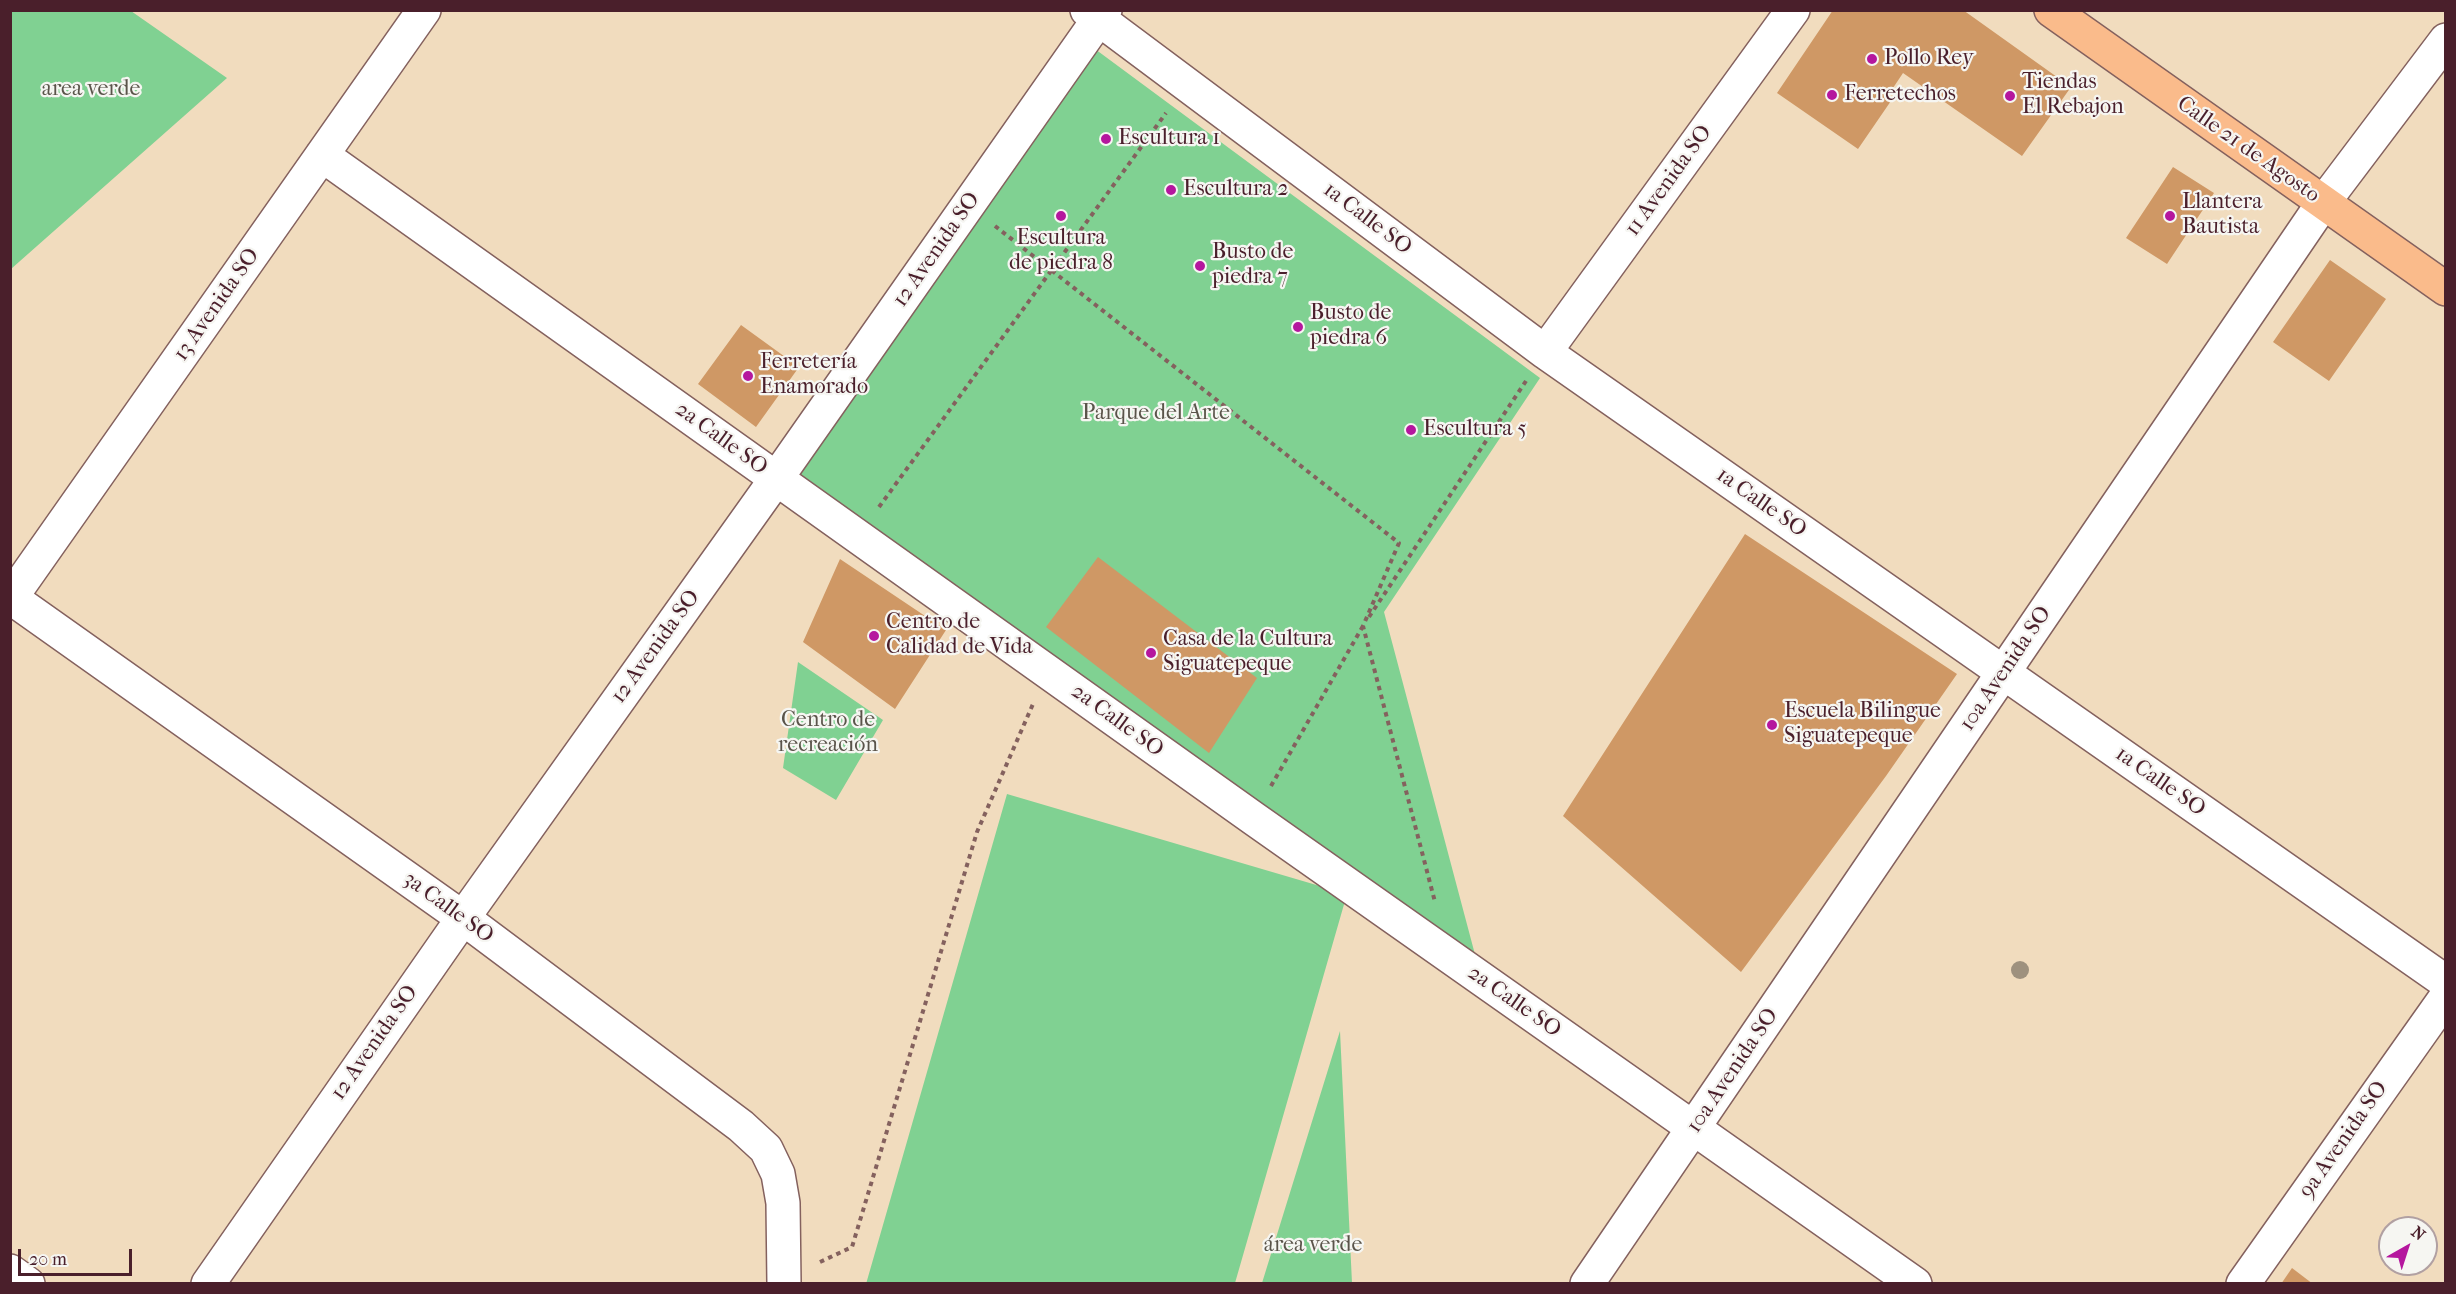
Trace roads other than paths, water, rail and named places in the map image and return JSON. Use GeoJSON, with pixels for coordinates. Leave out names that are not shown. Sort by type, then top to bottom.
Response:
{"type":"FeatureCollection","features":[{"type":"Feature","properties":{"kind":"main road","name":"Calle 21 de Agosto"},"geometry":{"type":"LineString","coordinates":[[2051,10],[2445,289]]}},
{"type":"Feature","properties":{"kind":"street","name":"13 Avenida SO"},"geometry":{"type":"LineString","coordinates":[[11,598],[423,10]]}},
{"type":"Feature","properties":{"kind":"street","name":"11 Avenida SO"},"geometry":{"type":"LineString","coordinates":[[1545,352],[1792,10]]}},
{"type":"Feature","properties":{"kind":"street","name":"1a Calle SO"},"geometry":{"type":"LineString","coordinates":[[1097,13],[1186,85],[1545,352],[2445,982]]}},
{"type":"Feature","properties":{"kind":"street","name":"12 Avenida SO"},"geometry":{"type":"LineString","coordinates":[[208,1284],[463,918],[969,205],[1097,13]]}},
{"type":"Feature","properties":{"kind":"street","name":"10a Avenida SO"},"geometry":{"type":"LineString","coordinates":[[1587,1284],[2323,203],[2445,40]]}},
{"type":"Feature","properties":{"kind":"street","name":"2a Calle SO"},"geometry":{"type":"LineString","coordinates":[[322,155],[1253,818],[1915,1284]]}},
{"type":"Feature","properties":{"kind":"street","name":"3a Calle SO"},"geometry":{"type":"LineString","coordinates":[[11,598],[463,918],[741,1126],[766,1149],[778,1174],[783,1203],[784,1281]]}},
{"type":"Feature","properties":{"kind":"street","name":"9a Avenida SO"},"geometry":{"type":"LineString","coordinates":[[2243,1284],[2445,997]]}},
{"type":"Feature","properties":{"kind":"street"},"geometry":{"type":"LineString","coordinates":[[10,1271],[28,1284]]}},
{"type":"Feature","properties":{"kind":"place","name":"Pollo Rey"},"geometry":{"type":"Point","coordinates":[1872,59]}},
{"type":"Feature","properties":{"kind":"place","name":"Ferretechos"},"geometry":{"type":"Point","coordinates":[1832,95]}},
{"type":"Feature","properties":{"kind":"place","name":"Tiendas El Rebajon"},"geometry":{"type":"Point","coordinates":[2010,96]}},
{"type":"Feature","properties":{"kind":"place","name":"Escultura 1"},"geometry":{"type":"Point","coordinates":[1106,139]}},
{"type":"Feature","properties":{"kind":"place","name":"Escultura 2"},"geometry":{"type":"Point","coordinates":[1171,190]}},
{"type":"Feature","properties":{"kind":"place","name":"Escultura de piedra 8"},"geometry":{"type":"Point","coordinates":[1061,216]}},
{"type":"Feature","properties":{"kind":"place","name":"Llantera Bautista"},"geometry":{"type":"Point","coordinates":[2170,216]}},
{"type":"Feature","properties":{"kind":"place","name":"Busto de piedra 7"},"geometry":{"type":"Point","coordinates":[1200,266]}},
{"type":"Feature","properties":{"kind":"place","name":"Busto de piedra 6"},"geometry":{"type":"Point","coordinates":[1298,327]}},
{"type":"Feature","properties":{"kind":"place","name":"Ferretería Enamorado"},"geometry":{"type":"Point","coordinates":[748,376]}},
{"type":"Feature","properties":{"kind":"place","name":"Escultura 5"},"geometry":{"type":"Point","coordinates":[1411,430]}},
{"type":"Feature","properties":{"kind":"place","name":"Centro de Calidad de Vida"},"geometry":{"type":"Point","coordinates":[874,636]}},
{"type":"Feature","properties":{"kind":"place","name":"Casa de la Cultura Siguatepeque"},"geometry":{"type":"Point","coordinates":[1151,653]}},
{"type":"Feature","properties":{"kind":"place","name":"Escuela Bilingue Siguatepeque"},"geometry":{"type":"Point","coordinates":[1772,725]}},
{"type":"Feature","properties":{"kind":"park label","name":"area verde"},"geometry":{"type":"Point","coordinates":[91,90]}},
{"type":"Feature","properties":{"kind":"park label","name":"Parque del Arte"},"geometry":{"type":"Point","coordinates":[1156,414]}},
{"type":"Feature","properties":{"kind":"park label","name":"Centro de recreación"},"geometry":{"type":"Point","coordinates":[828,734]}},
{"type":"Feature","properties":{"kind":"park label","name":"área verde"},"geometry":{"type":"Point","coordinates":[1313,1246]}}]}
